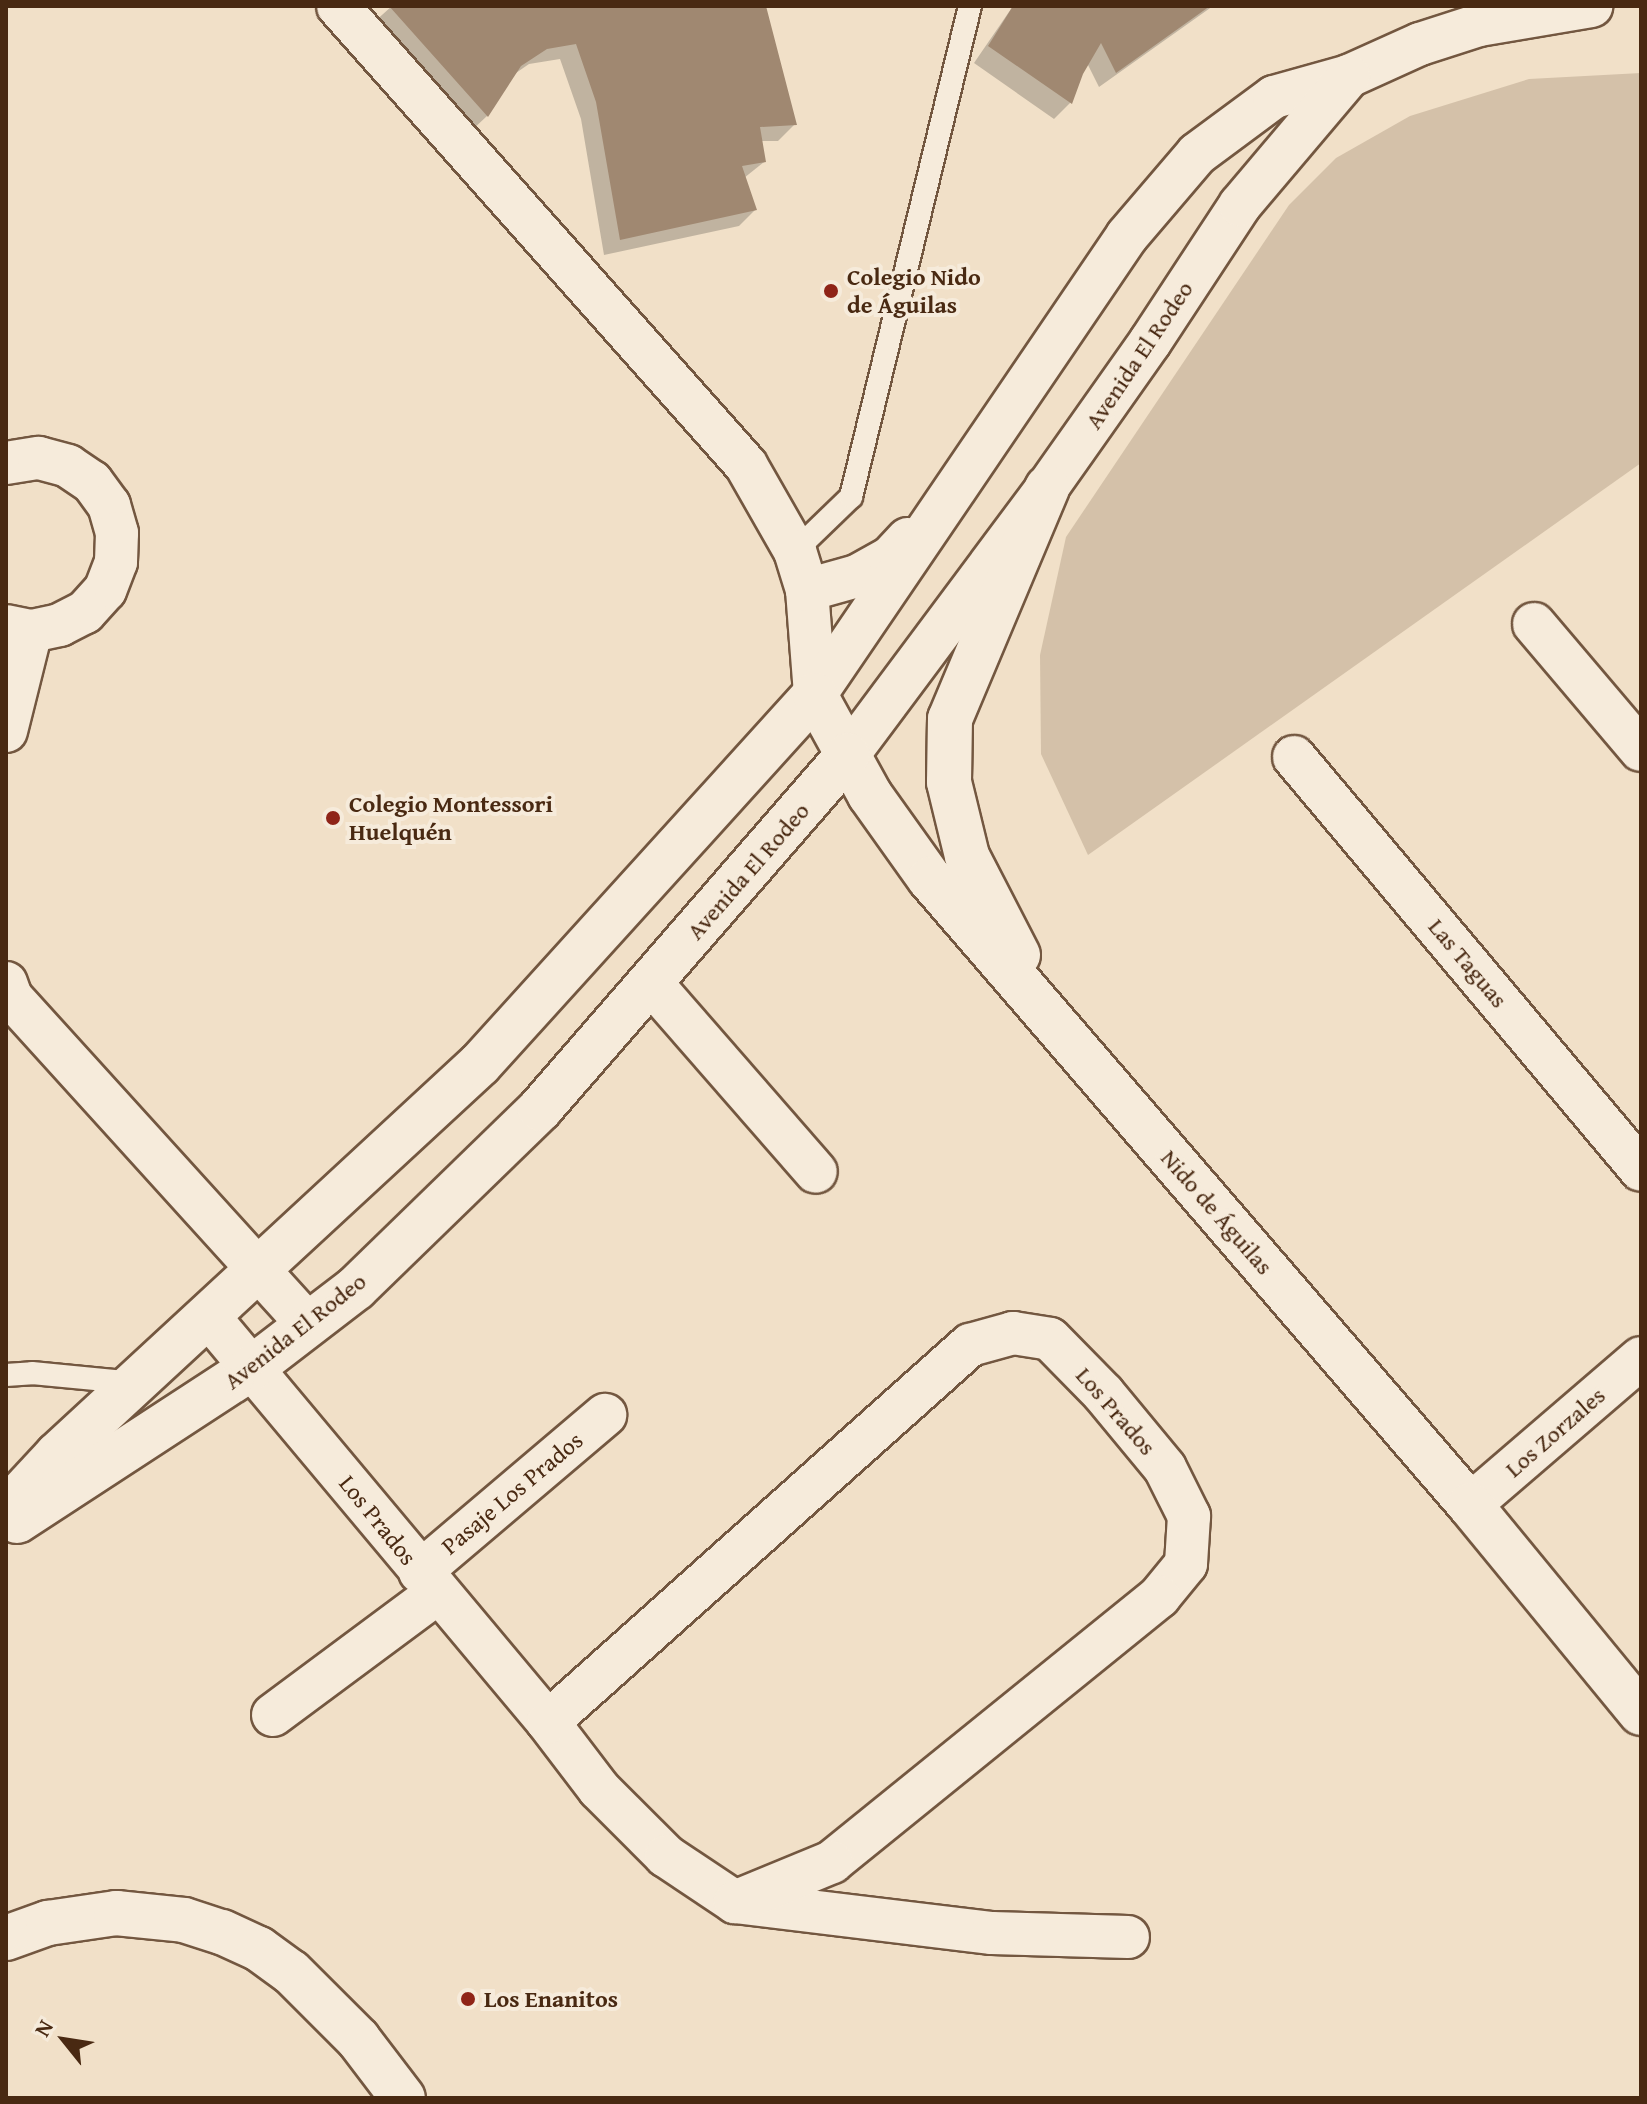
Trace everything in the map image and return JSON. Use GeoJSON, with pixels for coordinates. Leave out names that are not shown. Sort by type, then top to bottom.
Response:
{"type":"FeatureCollection","features":[{"type":"Feature","properties":{"kind":"street"},"geometry":{"type":"LineString","coordinates":[[338,6],[746,465],[795,551],[807,590],[815,695]]}},
{"type":"Feature","properties":{"kind":"street","name":"Avenida El Rodeo"},"geometry":{"type":"LineString","coordinates":[[6,1510],[57,1455],[480,1064],[815,695],[1127,236],[1197,154],[1274,97],[1349,76],[1420,44],[1479,25],[1591,6]]}},
{"type":"Feature","properties":{"kind":"street","name":"Avenida El Rodeo"},"geometry":{"type":"LineString","coordinates":[[6,1528],[253,1367],[356,1288],[540,1109],[652,984],[848,755],[1047,488],[1150,342],[1240,205],[1349,76]]}},
{"type":"Feature","properties":{"kind":"street"},"geometry":{"type":"LineString","coordinates":[[1197,154],[1225,171],[1240,205]]}},
{"type":"Feature","properties":{"kind":"street"},"geometry":{"type":"LineString","coordinates":[[6,463],[39,458],[68,466],[92,482],[109,505],[117,533],[116,562],[105,590],[85,612],[60,625],[18,628],[6,731]]}},
{"type":"Feature","properties":{"kind":"street"},"geometry":{"type":"LineString","coordinates":[[807,590],[857,576],[890,558],[958,486]]}},
{"type":"Feature","properties":{"kind":"street"},"geometry":{"type":"LineString","coordinates":[[1047,488],[950,719],[949,782],[967,856],[1053,1021]]}},
{"type":"Feature","properties":{"kind":"street"},"geometry":{"type":"LineString","coordinates":[[1534,624],[1641,750]]}},
{"type":"Feature","properties":{"kind":"street","name":"Nido de Águilas"},"geometry":{"type":"LineString","coordinates":[[815,695],[898,838],[1634,1694]]}},
{"type":"Feature","properties":{"kind":"street","name":"Las Taguas"},"geometry":{"type":"LineString","coordinates":[[1294,757],[1641,1170]]}},
{"type":"Feature","properties":{"kind":"street"},"geometry":{"type":"LineString","coordinates":[[6,983],[11,997],[308,1325]]}},
{"type":"Feature","properties":{"kind":"street"},"geometry":{"type":"LineString","coordinates":[[652,984],[816,1172]]}},
{"type":"Feature","properties":{"kind":"street","name":"Los Prados"},"geometry":{"type":"LineString","coordinates":[[209,1317],[548,1722],[599,1789],[666,1856],[735,1902],[992,1933],[1128,1937]]}},
{"type":"Feature","properties":{"kind":"street","name":"Los Prados"},"geometry":{"type":"LineString","coordinates":[[548,1722],[970,1345],[1013,1333],[1050,1339],[1103,1393],[1165,1468],[1189,1516],[1186,1564],[1159,1597],[832,1862],[735,1902]]}},
{"type":"Feature","properties":{"kind":"street","name":"Los Zorzales"},"geometry":{"type":"LineString","coordinates":[[1470,1505],[1641,1358]]}},
{"type":"Feature","properties":{"kind":"street","name":"Pasaje Los Prados"},"geometry":{"type":"LineString","coordinates":[[273,1715],[429,1583],[605,1415]]}},
{"type":"Feature","properties":{"kind":"street"},"geometry":{"type":"LineString","coordinates":[[6,1938],[48,1923],[116,1913],[184,1920],[222,1932],[259,1949],[291,1972],[358,2039],[403,2098]]}},
{"type":"Feature","properties":{"kind":"lane"},"geometry":{"type":"LineString","coordinates":[[795,551],[851,497],[970,6]]}},
{"type":"Feature","properties":{"kind":"lane"},"geometry":{"type":"LineString","coordinates":[[6,1375],[32,1373],[136,1383]]}},
{"type":"Feature","properties":{"kind":"shaded area"},"geometry":{"type":"Polygon","coordinates":[[[1641,73],[1641,463],[1088,855],[1041,754],[1040,655],[1066,537],[1289,205],[1336,158],[1410,116],[1529,79],[1641,73]]]}},
{"type":"Feature","properties":{"kind":"building"},"geometry":{"type":"Polygon","coordinates":[[[389,6],[766,6],[797,125],[760,127],[766,162],[742,166],[757,210],[620,240],[596,102],[576,44],[547,49],[521,66],[488,117],[389,6]]]}},
{"type":"Feature","properties":{"kind":"building"},"geometry":{"type":"Polygon","coordinates":[[[1013,6],[1210,6],[1116,73],[1101,43],[1083,74],[1072,104],[988,46],[1013,6]]]}},
{"type":"Feature","properties":{"kind":"place","name":"Colegio Nido de Águilas"},"geometry":{"type":"Point","coordinates":[831,291]}},
{"type":"Feature","properties":{"kind":"place","name":"Colegio Montessori Huelquén"},"geometry":{"type":"Point","coordinates":[333,818]}},
{"type":"Feature","properties":{"kind":"place","name":"Los Enanitos"},"geometry":{"type":"Point","coordinates":[468,1999]}}]}
